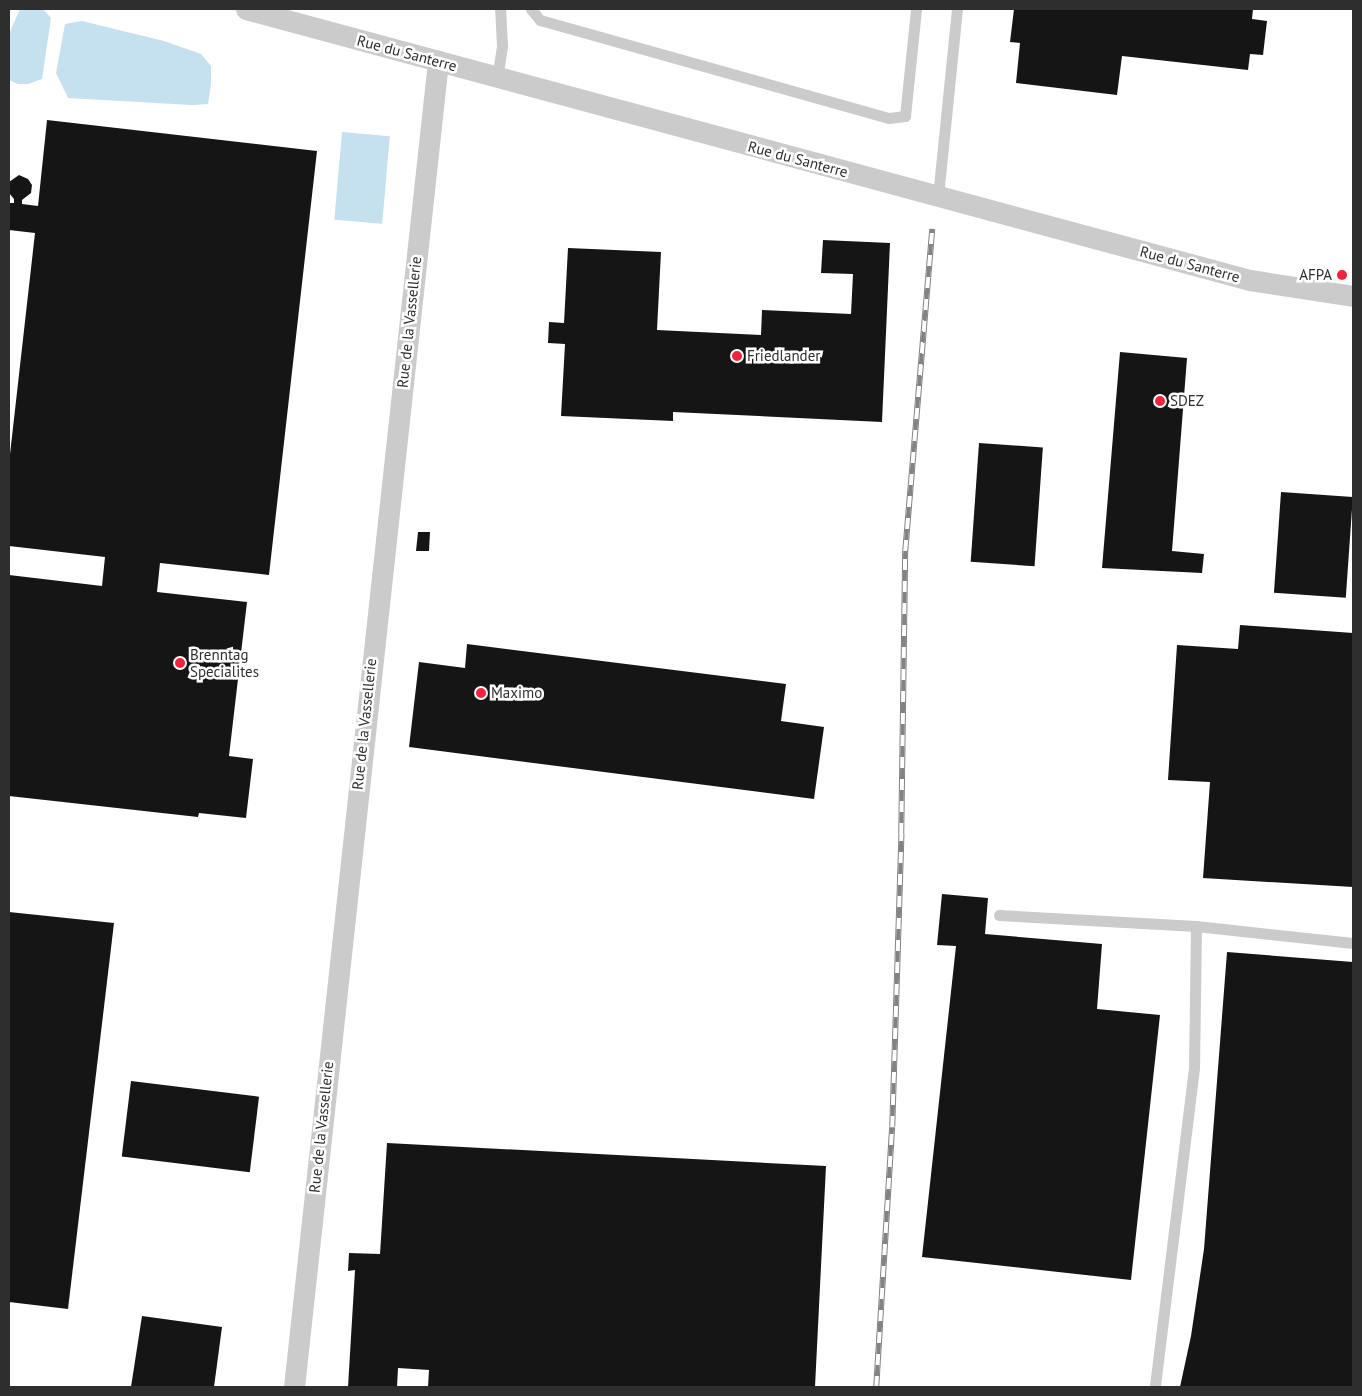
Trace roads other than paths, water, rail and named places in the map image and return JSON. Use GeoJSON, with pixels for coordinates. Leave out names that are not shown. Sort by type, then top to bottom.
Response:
{"type":"FeatureCollection","features":[{"type":"Feature","properties":{"kind":"street","name":"Rue du Santerre"},"geometry":{"type":"LineString","coordinates":[[246,9],[1250,280],[1353,296]]}},
{"type":"Feature","properties":{"kind":"street","name":"Rue de la Vassellerie"},"geometry":{"type":"LineString","coordinates":[[294,1387],[358,777],[438,61]]}},
{"type":"Feature","properties":{"kind":"lane"},"geometry":{"type":"LineString","coordinates":[[497,78],[502,45],[500,9]]}},
{"type":"Feature","properties":{"kind":"lane"},"geometry":{"type":"LineString","coordinates":[[531,9],[540,20],[889,118],[905,116],[916,9]]}},
{"type":"Feature","properties":{"kind":"lane"},"geometry":{"type":"LineString","coordinates":[[938,196],[957,9]]}},
{"type":"Feature","properties":{"kind":"lane"},"geometry":{"type":"LineString","coordinates":[[999,916],[1196,926],[1353,943]]}},
{"type":"Feature","properties":{"kind":"lane"},"geometry":{"type":"LineString","coordinates":[[1156,1387],[1194,1068],[1196,926]]}},
{"type":"Feature","properties":{"kind":"water"},"geometry":{"type":"Polygon","coordinates":[[[20,9],[43,9],[51,18],[42,79],[28,84],[18,84],[9,80],[9,34],[20,9]]]}},
{"type":"Feature","properties":{"kind":"water"},"geometry":{"type":"Polygon","coordinates":[[[82,21],[164,41],[201,54],[211,66],[208,104],[192,105],[68,98],[56,73],[65,24],[82,21]]]}},
{"type":"Feature","properties":{"kind":"water"},"geometry":{"type":"Polygon","coordinates":[[[342,132],[390,136],[382,224],[334,220],[342,132]]]}},
{"type":"Feature","properties":{"kind":"railway"},"geometry":{"type":"LineString","coordinates":[[876,1387],[892,1127],[901,834],[905,551],[932,229]]}},
{"type":"Feature","properties":{"kind":"place","name":"AFPA"},"geometry":{"type":"Point","coordinates":[1342,275]}},
{"type":"Feature","properties":{"kind":"place","name":"Friedlander"},"geometry":{"type":"Point","coordinates":[737,356]}},
{"type":"Feature","properties":{"kind":"place","name":"SDEZ"},"geometry":{"type":"Point","coordinates":[1160,401]}},
{"type":"Feature","properties":{"kind":"place","name":"Brenntag Specialites"},"geometry":{"type":"Point","coordinates":[180,663]}},
{"type":"Feature","properties":{"kind":"place","name":"Maximo"},"geometry":{"type":"Point","coordinates":[481,693]}}]}
